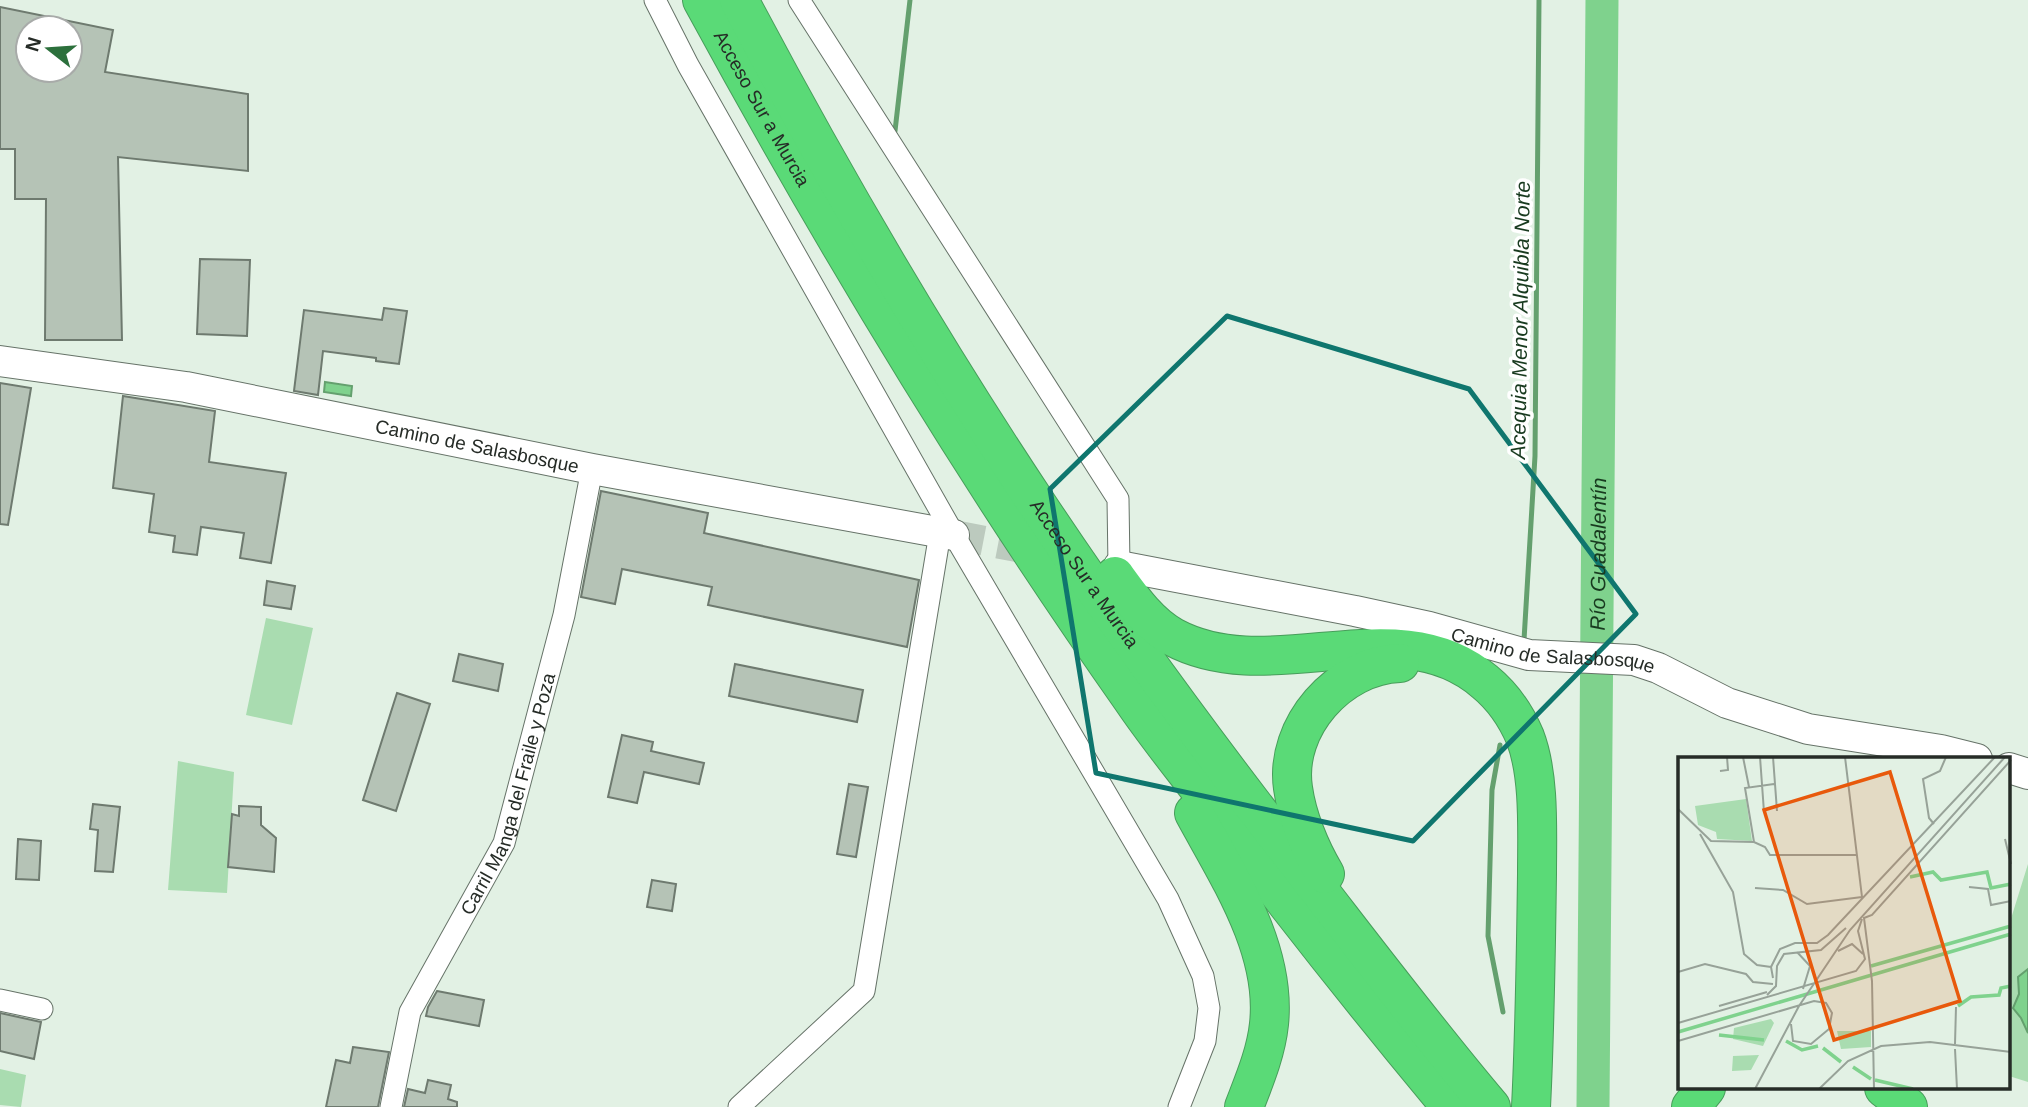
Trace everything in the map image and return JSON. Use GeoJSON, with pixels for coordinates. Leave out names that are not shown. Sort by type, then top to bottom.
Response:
{"type":"FeatureCollection","features":[{"type":"Feature","properties":{"kind":"highway","name":"Acceso Sur a Murcia"},"geometry":{"type":"LineString","coordinates":[[702,0],[806,187],[939,410],[1013,525],[1133,701],[1361,999],[1474,1103]]}},
{"type":"Feature","properties":{"kind":"highway","name":"Acceso Sur a Murcia"},"geometry":{"type":"LineString","coordinates":[[738,0],[900,285],[992,435],[1117,620],[1219,762],[1421,1023],[1474,1103]]}},
{"type":"Feature","properties":{"kind":"highway"},"geometry":{"type":"LineString","coordinates":[[900,285],[1138,607],[1171,636],[1208,649],[1249,656],[1387,648],[1429,652],[1451,658],[1468,668],[1502,696],[1525,737],[1535,801],[1533,1107]]}},
{"type":"Feature","properties":{"kind":"highway"},"geometry":{"type":"LineString","coordinates":[[1421,1023],[1316,860],[1292,786],[1296,751],[1302,731],[1312,713],[1326,698],[1353,676],[1380,666],[1408,663],[1442,667],[1472,679],[1502,696]]}},
{"type":"Feature","properties":{"kind":"highway"},"geometry":{"type":"LineString","coordinates":[[1133,701],[1227,874],[1261,953],[1270,1024],[1265,1048],[1244,1107]]}},
{"type":"Feature","properties":{"kind":"highway"},"geometry":{"type":"LineString","coordinates":[[1691,1107],[1704,1090]]}},
{"type":"Feature","properties":{"kind":"highway"},"geometry":{"type":"LineString","coordinates":[[1887,1090],[1908,1107]]}},
{"type":"Feature","properties":{"kind":"street"},"geometry":{"type":"LineString","coordinates":[[655,0],[688,65],[947,534],[1168,899],[1203,976],[1209,1007],[1205,1041],[1179,1107]]}},
{"type":"Feature","properties":{"kind":"street"},"geometry":{"type":"LineString","coordinates":[[799,0],[1118,499],[1119,566]]}},
{"type":"Feature","properties":{"kind":"street","name":"Camino de Salasbosque"},"geometry":{"type":"LineString","coordinates":[[0,361],[186,387],[592,469],[947,534]]}},
{"type":"Feature","properties":{"kind":"street","name":"Carril Manga del Fraile y Poza"},"geometry":{"type":"LineString","coordinates":[[391,1107],[410,1012],[504,843],[564,615],[592,469]]}},
{"type":"Feature","properties":{"kind":"street"},"geometry":{"type":"LineString","coordinates":[[739,1107],[864,991],[947,534]]}},
{"type":"Feature","properties":{"kind":"street","name":"Camino de Salasbosque"},"geometry":{"type":"LineString","coordinates":[[1119,566],[1355,611],[1515,652],[1557,657],[1634,660],[1658,668],[1727,703],[1808,729],[1969,757]]}},
{"type":"Feature","properties":{"kind":"street"},"geometry":{"type":"LineString","coordinates":[[2010,768],[2028,774]]}},
{"type":"Feature","properties":{"kind":"street"},"geometry":{"type":"LineString","coordinates":[[0,1000],[42,1009]]}},
{"type":"Feature","properties":{"kind":"highlighted area"},"geometry":{"type":"Polygon","coordinates":[[[1227,316],[1469,389],[1636,614],[1413,841],[1096,773],[1050,489],[1227,316]]]}},
{"type":"Feature","properties":{"kind":"shaded area"},"geometry":{"type":"Polygon","coordinates":[[[325,382],[352,386],[351,396],[324,392],[325,382]]]}},
{"type":"Feature","properties":{"kind":"shaded area"},"geometry":{"type":"Polygon","coordinates":[[[266,618],[313,628],[292,725],[246,715],[266,618]]]}},
{"type":"Feature","properties":{"kind":"shaded area"},"geometry":{"type":"Polygon","coordinates":[[[178,761],[234,772],[227,893],[168,890],[178,761]]]}},
{"type":"Feature","properties":{"kind":"shaded area"},"geometry":{"type":"Polygon","coordinates":[[[2028,864],[2028,1082],[2010,1076],[2010,922],[2028,864]]]}},
{"type":"Feature","properties":{"kind":"shaded area"},"geometry":{"type":"Polygon","coordinates":[[[2028,969],[2028,1033],[2013,1008],[2019,994],[2018,977],[2028,969]]]}},
{"type":"Feature","properties":{"kind":"shaded area"},"geometry":{"type":"Polygon","coordinates":[[[0,1069],[26,1075],[21,1107],[0,1105],[0,1069]]]}},
{"type":"Feature","properties":{"kind":"building"},"geometry":{"type":"Polygon","coordinates":[[[0,7],[34,14],[14,14],[14,84],[84,84],[84,24],[113,30],[105,72],[248,94],[248,171],[118,157],[122,340],[45,340],[46,199],[15,199],[15,149],[0,149],[0,7]]]}},
{"type":"Feature","properties":{"kind":"building"},"geometry":{"type":"Polygon","coordinates":[[[200,259],[250,260],[247,336],[197,334],[200,259]]]}},
{"type":"Feature","properties":{"kind":"building"},"geometry":{"type":"Polygon","coordinates":[[[384,308],[407,311],[399,364],[323,351],[318,395],[294,391],[304,310],[382,320],[384,308]]]}},
{"type":"Feature","properties":{"kind":"building"},"geometry":{"type":"Polygon","coordinates":[[[0,383],[31,388],[8,525],[0,524],[0,383]]]}},
{"type":"Feature","properties":{"kind":"building"},"geometry":{"type":"Polygon","coordinates":[[[123,396],[215,411],[209,462],[286,473],[271,563],[240,558],[244,533],[201,527],[197,555],[173,552],[175,536],[149,532],[154,494],[113,488],[123,396]]]}},
{"type":"Feature","properties":{"kind":"building"},"geometry":{"type":"Polygon","coordinates":[[[601,491],[708,513],[704,533],[919,580],[907,647],[708,605],[712,587],[622,569],[615,604],[581,597],[601,491]]]}},
{"type":"Feature","properties":{"kind":"building"},"geometry":{"type":"Polygon","coordinates":[[[267,581],[295,586],[291,609],[264,605],[267,581]]]}},
{"type":"Feature","properties":{"kind":"building"},"geometry":{"type":"Polygon","coordinates":[[[459,654],[503,664],[498,691],[453,681],[459,654]]]}},
{"type":"Feature","properties":{"kind":"building"},"geometry":{"type":"Polygon","coordinates":[[[735,664],[863,690],[857,722],[729,696],[735,664]]]}},
{"type":"Feature","properties":{"kind":"building"},"geometry":{"type":"Polygon","coordinates":[[[397,693],[430,704],[396,811],[363,800],[397,693]]]}},
{"type":"Feature","properties":{"kind":"building"},"geometry":{"type":"Polygon","coordinates":[[[622,735],[653,742],[651,751],[704,763],[699,784],[644,772],[637,803],[608,797],[622,735]]]}},
{"type":"Feature","properties":{"kind":"building"},"geometry":{"type":"Polygon","coordinates":[[[849,784],[868,787],[856,857],[837,854],[849,784]]]}},
{"type":"Feature","properties":{"kind":"building"},"geometry":{"type":"Polygon","coordinates":[[[93,804],[120,807],[113,872],[95,871],[98,830],[90,829],[93,804]]]}},
{"type":"Feature","properties":{"kind":"building"},"geometry":{"type":"Polygon","coordinates":[[[239,806],[261,807],[261,825],[276,838],[274,872],[228,867],[232,814],[239,816],[239,806]]]}},
{"type":"Feature","properties":{"kind":"building"},"geometry":{"type":"Polygon","coordinates":[[[18,839],[41,841],[39,880],[16,879],[18,839]]]}},
{"type":"Feature","properties":{"kind":"building"},"geometry":{"type":"Polygon","coordinates":[[[652,880],[676,884],[672,911],[647,907],[652,880]]]}},
{"type":"Feature","properties":{"kind":"building"},"geometry":{"type":"Polygon","coordinates":[[[437,991],[484,1000],[479,1026],[426,1016],[437,991]]]}},
{"type":"Feature","properties":{"kind":"building"},"geometry":{"type":"Polygon","coordinates":[[[0,1013],[41,1022],[34,1059],[0,1051],[0,1013]]]}},
{"type":"Feature","properties":{"kind":"building"},"geometry":{"type":"Polygon","coordinates":[[[353,1047],[389,1052],[378,1107],[326,1107],[336,1060],[350,1063],[353,1047]]]}},
{"type":"Feature","properties":{"kind":"building"},"geometry":{"type":"Polygon","coordinates":[[[428,1080],[451,1085],[448,1099],[457,1102],[457,1107],[404,1107],[408,1089],[425,1093],[428,1080]]]}},
{"type":"Feature","properties":{"kind":"waterway"},"geometry":{"type":"LineString","coordinates":[[895,131],[910,0]]}},
{"type":"Feature","properties":{"kind":"waterway","name":"Acequia Menor Alquibla Norte"},"geometry":{"type":"LineString","coordinates":[[1524,640],[1535,456],[1539,0]]}},
{"type":"Feature","properties":{"kind":"waterway","name":"Río Guadalentín"},"geometry":{"type":"LineString","coordinates":[[1593,1107],[1602,0]]}},
{"type":"Feature","properties":{"kind":"waterway","name":"Acequia Menor Alquibla Norte"},"geometry":{"type":"LineString","coordinates":[[1500,745],[1492,790],[1488,936],[1503,1012]]}},
{"type":"Feature","properties":{"kind":"tunnel"},"geometry":{"type":"LineString","coordinates":[[954,535],[1043,552]]}}]}
